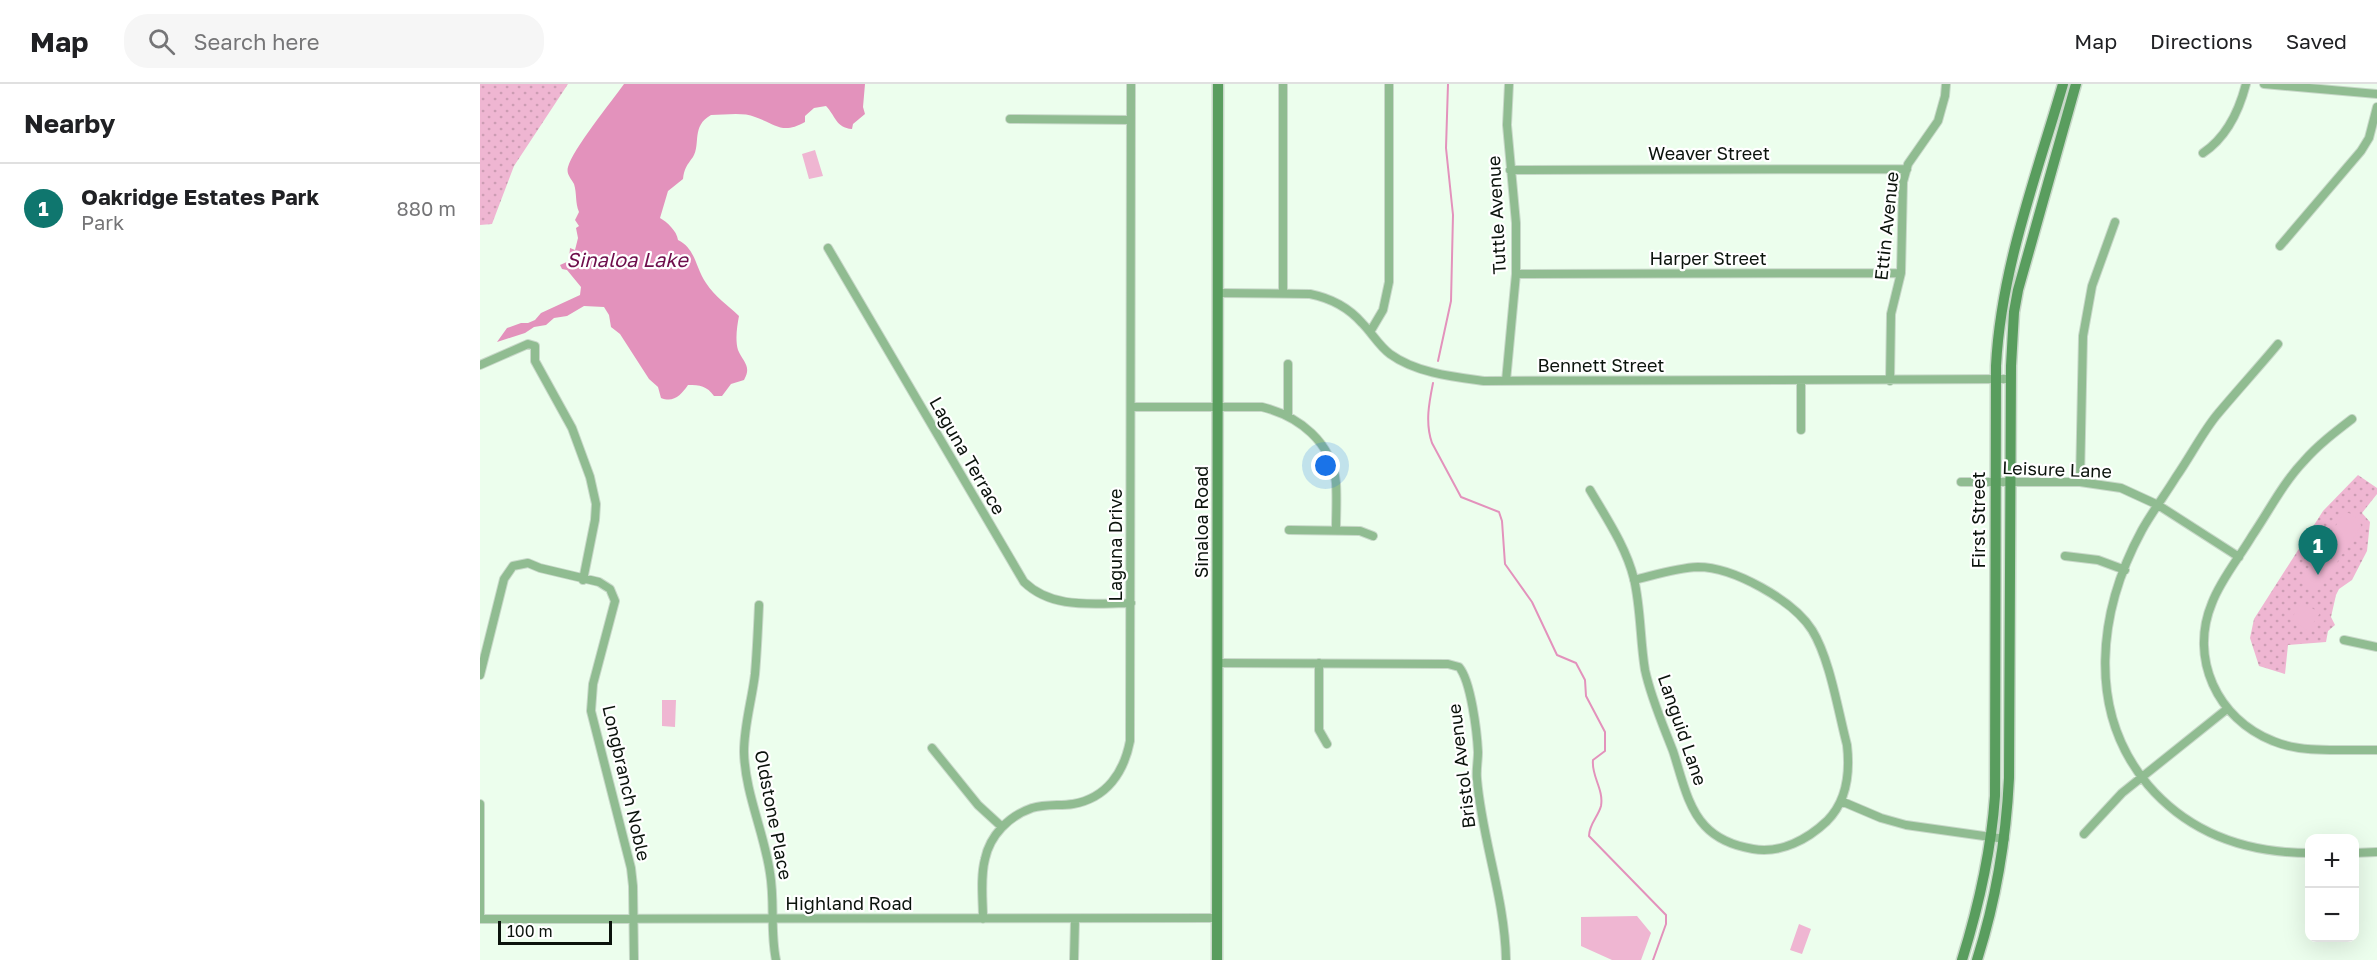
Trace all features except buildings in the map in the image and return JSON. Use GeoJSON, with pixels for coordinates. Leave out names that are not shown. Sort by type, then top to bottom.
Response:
{"type":"FeatureCollection","features":[{"type":"Feature","properties":{"kind":"main road","name":"Sinaloa Road"},"geometry":{"type":"LineString","coordinates":[[1217,960],[1218,84]]}},
{"type":"Feature","properties":{"kind":"main road","name":"First Street"},"geometry":{"type":"LineString","coordinates":[[1962,960],[1980,900],[1991,838],[1996,759],[1998,330],[2004,288],[2063,84]]}},
{"type":"Feature","properties":{"kind":"main road","name":"First Street"},"geometry":{"type":"LineString","coordinates":[[1977,960],[1996,891],[2005,839],[2009,778],[2012,333],[2018,290],[2076,84]]}},
{"type":"Feature","properties":{"kind":"street","name":"Laguna Drive"},"geometry":{"type":"LineString","coordinates":[[983,919],[985,860],[991,843],[1002,827],[1016,815],[1032,808],[1071,804],[1090,799],[1108,787],[1120,772],[1127,757],[1130,741],[1131,84]]}},
{"type":"Feature","properties":{"kind":"street"},"geometry":{"type":"LineString","coordinates":[[1283,84],[1283,293]]}},
{"type":"Feature","properties":{"kind":"street"},"geometry":{"type":"LineString","coordinates":[[1370,332],[1383,310],[1389,282],[1389,84]]}},
{"type":"Feature","properties":{"kind":"street","name":"Tuttle Avenue"},"geometry":{"type":"LineString","coordinates":[[1506,381],[1516,274],[1516,224],[1508,125],[1509,84]]}},
{"type":"Feature","properties":{"kind":"street","name":"Ettin Avenue"},"geometry":{"type":"LineString","coordinates":[[1890,381],[1891,314],[1901,273],[1901,196],[1907,169],[1938,121],[1944,103],[1946,84]]}},
{"type":"Feature","properties":{"kind":"street"},"geometry":{"type":"LineString","coordinates":[[2203,153],[2232,123],[2241,105],[2246,84]]}},
{"type":"Feature","properties":{"kind":"street"},"geometry":{"type":"LineString","coordinates":[[2264,84],[2377,94]]}},
{"type":"Feature","properties":{"kind":"street"},"geometry":{"type":"LineString","coordinates":[[2280,246],[2361,151],[2369,138],[2377,107]]}},
{"type":"Feature","properties":{"kind":"street"},"geometry":{"type":"LineString","coordinates":[[1010,119],[1131,120]]}},
{"type":"Feature","properties":{"kind":"street","name":"Weaver Street"},"geometry":{"type":"LineString","coordinates":[[1510,170],[1907,169]]}},
{"type":"Feature","properties":{"kind":"street"},"geometry":{"type":"LineString","coordinates":[[2080,482],[2083,336],[2092,286],[2115,222]]}},
{"type":"Feature","properties":{"kind":"street","name":"Laguna Terrace"},"geometry":{"type":"LineString","coordinates":[[828,248],[1024,582],[1040,594],[1059,602],[1131,603]]}},
{"type":"Feature","properties":{"kind":"street","name":"Harper Street"},"geometry":{"type":"LineString","coordinates":[[1516,274],[1901,273]]}},
{"type":"Feature","properties":{"kind":"street","name":"Bennett Street"},"geometry":{"type":"LineString","coordinates":[[1218,293],[1310,294],[1332,300],[1353,313],[1389,353],[1414,367],[1466,379],[1506,381],[2011,379]]}},
{"type":"Feature","properties":{"kind":"street"},"geometry":{"type":"LineString","coordinates":[[480,365],[528,344],[535,346],[535,361],[572,428],[590,477],[596,504],[583,580]]}},
{"type":"Feature","properties":{"kind":"street"},"geometry":{"type":"LineString","coordinates":[[2278,344],[2215,418],[2141,532],[2107,626],[2104,680],[2116,730],[2127,755],[2142,778],[2169,807],[2216,837],[2253,849],[2305,853]]}},
{"type":"Feature","properties":{"kind":"street"},"geometry":{"type":"LineString","coordinates":[[1288,364],[1288,415]]}},
{"type":"Feature","properties":{"kind":"street"},"geometry":{"type":"LineString","coordinates":[[1801,381],[1801,430]]}},
{"type":"Feature","properties":{"kind":"street"},"geometry":{"type":"LineString","coordinates":[[1131,406],[1262,407],[1288,415],[1312,433],[1329,459],[1336,484],[1336,530]]}},
{"type":"Feature","properties":{"kind":"street"},"geometry":{"type":"LineString","coordinates":[[2352,419],[2302,462],[2239,557],[2212,601],[2206,617],[2204,656],[2215,691],[2227,709],[2243,725],[2274,742],[2304,748],[2377,750]]}},
{"type":"Feature","properties":{"kind":"street","name":"Leisure Lane"},"geometry":{"type":"LineString","coordinates":[[1961,482],[2080,482],[2121,488],[2158,505],[2239,557]]}},
{"type":"Feature","properties":{"kind":"street","name":"Languid Lane"},"geometry":{"type":"LineString","coordinates":[[1590,490],[1621,544],[1634,580],[1649,686],[1692,804],[1706,826],[1720,838],[1737,846],[1758,850],[1778,848],[1799,842],[1816,832],[1830,818],[1840,801]]}},
{"type":"Feature","properties":{"kind":"street"},"geometry":{"type":"LineString","coordinates":[[1289,530],[1360,531],[1373,536]]}},
{"type":"Feature","properties":{"kind":"street"},"geometry":{"type":"LineString","coordinates":[[2066,556],[2098,560],[2126,570]]}},
{"type":"Feature","properties":{"kind":"street","name":"Longbranch Noble"},"geometry":{"type":"LineString","coordinates":[[480,675],[504,579],[509,569],[520,563],[528,563],[604,584],[613,593],[615,601],[593,684],[591,711],[631,867],[634,960]]}},
{"type":"Feature","properties":{"kind":"street"},"geometry":{"type":"LineString","coordinates":[[1634,580],[1685,568],[1716,569],[1732,574],[1775,595],[1800,615],[1812,630],[1821,650],[1847,745],[1848,773],[1840,801],[1881,818],[1906,825],[2005,839]]}},
{"type":"Feature","properties":{"kind":"street","name":"Oldstone Place"},"geometry":{"type":"LineString","coordinates":[[759,605],[755,676],[746,723],[744,756],[748,784],[770,873],[772,940],[776,960]]}},
{"type":"Feature","properties":{"kind":"street"},"geometry":{"type":"LineString","coordinates":[[2344,640],[2377,647]]}},
{"type":"Feature","properties":{"kind":"street","name":"Bristol Avenue"},"geometry":{"type":"LineString","coordinates":[[1218,663],[1448,664],[1459,667],[1463,672],[1477,732],[1476,777],[1485,834],[1503,915],[1506,960]]}},
{"type":"Feature","properties":{"kind":"street"},"geometry":{"type":"LineString","coordinates":[[1319,663],[1319,730],[1327,744]]}},
{"type":"Feature","properties":{"kind":"street"},"geometry":{"type":"LineString","coordinates":[[2084,834],[2108,806],[2227,709]]}},
{"type":"Feature","properties":{"kind":"street"},"geometry":{"type":"LineString","coordinates":[[932,748],[978,805],[1002,827]]}},
{"type":"Feature","properties":{"kind":"street"},"geometry":{"type":"LineString","coordinates":[[480,804],[480,919]]}},
{"type":"Feature","properties":{"kind":"street"},"geometry":{"type":"LineString","coordinates":[[2359,853],[2377,852]]}},
{"type":"Feature","properties":{"kind":"street","name":"Highland Road"},"geometry":{"type":"LineString","coordinates":[[480,919],[1217,918]]}},
{"type":"Feature","properties":{"kind":"street"},"geometry":{"type":"LineString","coordinates":[[1074,960],[1075,919]]}},
{"type":"Feature","properties":{"kind":"shaded area"},"geometry":{"type":"Polygon","coordinates":[[[480,84],[568,84],[514,166],[492,224],[480,225],[480,84]]]}},
{"type":"Feature","properties":{"kind":"shaded area"},"geometry":{"type":"Polygon","coordinates":[[[815,150],[823,176],[809,179],[802,154],[815,150]]]}},
{"type":"Feature","properties":{"kind":"shaded area"},"geometry":{"type":"Polygon","coordinates":[[[2358,475],[2377,488],[2377,494],[2362,513],[2370,522],[2367,551],[2352,580],[2339,589],[2336,595],[2331,617],[2335,625],[2328,631],[2326,642],[2288,645],[2285,674],[2259,666],[2250,638],[2254,619],[2323,511],[2358,475]]]}},
{"type":"Feature","properties":{"kind":"shaded area"},"geometry":{"type":"Polygon","coordinates":[[[2349,513],[2360,520],[2361,526],[2343,554],[2338,556],[2338,561],[2320,589],[2315,591],[2303,583],[2302,578],[2321,549],[2326,548],[2325,543],[2343,514],[2349,513]]]}},
{"type":"Feature","properties":{"kind":"shaded area"},"geometry":{"type":"Polygon","coordinates":[[[2302,602],[2320,613],[2308,631],[2291,619],[2302,602]]]}},
{"type":"Feature","properties":{"kind":"shaded area"},"geometry":{"type":"Polygon","coordinates":[[[662,700],[676,700],[675,727],[662,726],[662,700]]]}},
{"type":"Feature","properties":{"kind":"shaded area"},"geometry":{"type":"Polygon","coordinates":[[[1637,916],[1651,933],[1641,960],[1612,960],[1581,946],[1581,917],[1637,916]]]}},
{"type":"Feature","properties":{"kind":"shaded area"},"geometry":{"type":"Polygon","coordinates":[[[1799,924],[1811,929],[1802,954],[1790,950],[1799,924]]]}},
{"type":"Feature","properties":{"kind":"water","name":"Sinaloa Lake"},"geometry":{"type":"Polygon","coordinates":[[[624,84],[865,84],[863,107],[865,114],[853,124],[852,129],[839,124],[826,106],[814,108],[805,116],[805,122],[790,128],[779,127],[745,115],[711,115],[701,124],[695,152],[686,167],[683,179],[668,191],[660,218],[671,227],[678,240],[688,248],[702,277],[717,297],[739,316],[737,346],[747,371],[744,380],[731,384],[722,396],[714,396],[703,387],[688,385],[673,399],[661,398],[658,387],[649,379],[620,334],[611,327],[609,315],[604,307],[584,306],[567,316],[554,318],[546,325],[534,327],[525,333],[497,342],[507,328],[535,320],[541,313],[580,295],[581,287],[560,265],[569,261],[570,248],[575,250],[578,238],[576,228],[579,226],[575,220],[579,212],[575,187],[568,174],[568,167],[584,138],[624,84]]]}},
{"type":"Feature","properties":{"kind":"waterway"},"geometry":{"type":"LineString","coordinates":[[1438,361],[1451,301],[1453,215],[1446,148],[1448,84]]}},
{"type":"Feature","properties":{"kind":"waterway"},"geometry":{"type":"LineString","coordinates":[[1433,383],[1428,420],[1432,443],[1461,497],[1499,512],[1502,521],[1505,564],[1532,602],[1557,655],[1576,663],[1585,680],[1586,696],[1605,732],[1605,751],[1593,760],[1601,806],[1590,828],[1589,836],[1666,915],[1666,924],[1653,960]]}},
{"type":"Feature","properties":{"kind":"place","name":"Oakridge Estates Park"},"geometry":{"type":"Point","coordinates":[2318,575]}}]}
